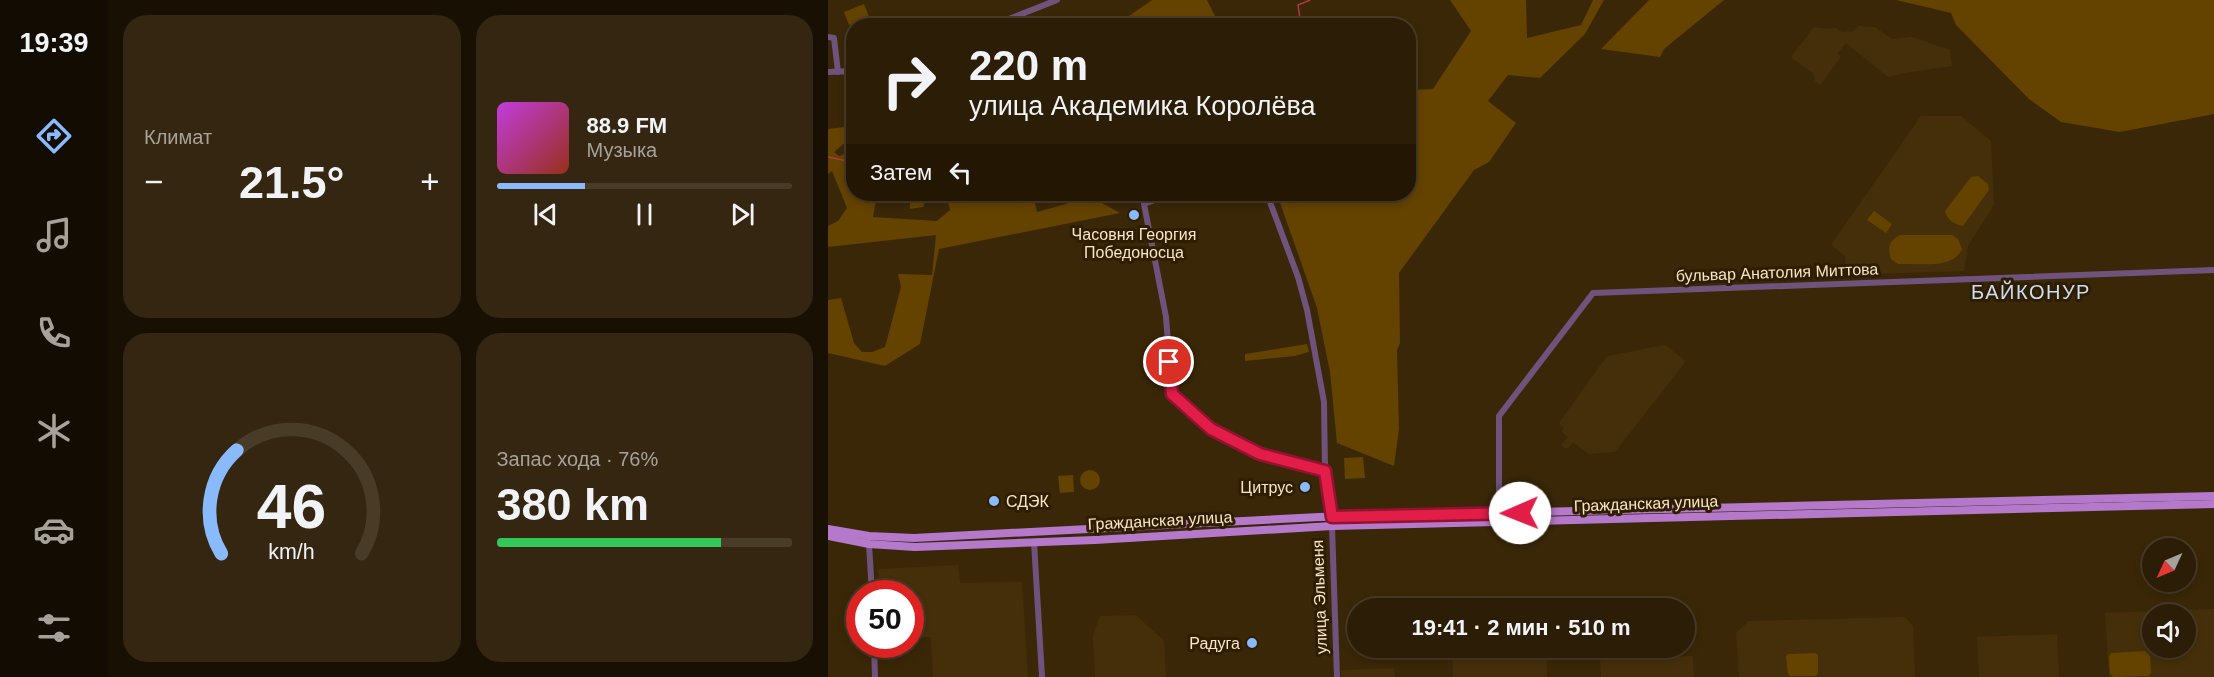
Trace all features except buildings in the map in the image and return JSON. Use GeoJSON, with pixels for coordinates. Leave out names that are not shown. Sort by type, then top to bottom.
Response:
{"type":"FeatureCollection","features":[{"type":"Feature","properties":{"kind":"main road","name":"Гражданская улица"},"geometry":{"type":"LineString","coordinates":[[1332,522],[2084,503],[2214,496]]}},
{"type":"Feature","properties":{"kind":"main road","name":"Гражданская улица"},"geometry":{"type":"LineString","coordinates":[[2084,503],[2214,504]]}},
{"type":"Feature","properties":{"kind":"main road","name":"Гражданская улица"},"geometry":{"type":"LineString","coordinates":[[828,536],[869,540],[1033,537],[1499,513],[1725,512]]}},
{"type":"Feature","properties":{"kind":"main road","name":"Гражданская улица"},"geometry":{"type":"LineString","coordinates":[[828,529],[869,540]]}},
{"type":"Feature","properties":{"kind":"street"},"geometry":{"type":"LineString","coordinates":[[1011,18],[1057,0]]}},
{"type":"Feature","properties":{"kind":"street"},"geometry":{"type":"LineString","coordinates":[[828,37],[834,38],[838,72]]}},
{"type":"Feature","properties":{"kind":"street"},"geometry":{"type":"LineString","coordinates":[[828,72],[846,72]]}},
{"type":"Feature","properties":{"kind":"street"},"geometry":{"type":"LineString","coordinates":[[1152,201],[1144,204],[1166,317],[1172,394],[1211,429],[1260,454],[1325,471]]}},
{"type":"Feature","properties":{"kind":"street","name":"улица Эльменя"},"geometry":{"type":"LineString","coordinates":[[1270,201],[1301,284],[1324,402],[1325,471],[1332,522],[1337,677]]}},
{"type":"Feature","properties":{"kind":"street","name":"бульвар Анатолия Миттова"},"geometry":{"type":"LineString","coordinates":[[1499,513],[1499,416],[1593,293],[2214,270]]}},
{"type":"Feature","properties":{"kind":"street"},"geometry":{"type":"LineString","coordinates":[[1033,537],[1042,677]]}},
{"type":"Feature","properties":{"kind":"street"},"geometry":{"type":"LineString","coordinates":[[869,540],[871,580]]}},
{"type":"Feature","properties":{"kind":"street"},"geometry":{"type":"LineString","coordinates":[[874,658],[875,677]]}},
{"type":"Feature","properties":{"kind":"shaded area"},"geometry":{"type":"Polygon","coordinates":[[[1152,0],[1207,0],[1215,16],[1213,18],[1126,18],[1152,0]]]}},
{"type":"Feature","properties":{"kind":"shaded area"},"geometry":{"type":"Polygon","coordinates":[[[1450,0],[1526,0],[1527,38],[1581,25],[1593,0],[1604,0],[1585,34],[1540,78],[1508,75],[1488,101],[1516,123],[1489,162],[1474,170],[1399,273],[1400,343],[1397,350],[1399,429],[1394,466],[1337,443],[1330,372],[1317,308],[1279,201],[1416,201],[1416,90],[1433,89],[1471,31],[1450,0]]]}},
{"type":"Feature","properties":{"kind":"shaded area"},"geometry":{"type":"Polygon","coordinates":[[[1649,0],[1724,0],[1664,49],[1660,57],[1601,49],[1649,0]]]}},
{"type":"Feature","properties":{"kind":"shaded area"},"geometry":{"type":"Polygon","coordinates":[[[1896,0],[2214,0],[2214,114],[2120,132],[2061,122],[2029,99],[1956,25],[1951,13],[1896,0]]]}},
{"type":"Feature","properties":{"kind":"shaded area"},"geometry":{"type":"Polygon","coordinates":[[[864,4],[870,18],[846,18],[844,12],[864,4]]]}},
{"type":"Feature","properties":{"kind":"shaded area"},"geometry":{"type":"Polygon","coordinates":[[[1858,26],[1875,27],[1892,39],[1912,37],[1950,50],[1952,66],[1888,77],[1846,43],[1837,54],[1841,57],[1820,85],[1815,81],[1813,73],[1791,57],[1814,27],[1836,28],[1842,32],[1854,31],[1858,26]]]}},
{"type":"Feature","properties":{"kind":"shaded area"},"geometry":{"type":"Polygon","coordinates":[[[1921,116],[1961,116],[1991,141],[1994,205],[1968,246],[1964,271],[1846,275],[1845,256],[1831,245],[1921,116]]]}},
{"type":"Feature","properties":{"kind":"shaded area"},"geometry":{"type":"Polygon","coordinates":[[[846,127],[846,142],[834,152],[839,156],[846,154],[846,201],[876,201],[873,217],[937,221],[950,210],[948,201],[1035,201],[1037,212],[1077,201],[1098,201],[1120,213],[939,249],[920,344],[885,366],[828,353],[828,300],[841,298],[854,343],[862,352],[872,352],[885,347],[901,287],[898,274],[932,275],[936,235],[828,247],[828,226],[838,221],[847,208],[832,171],[828,174],[828,129],[846,127]]]}},
{"type":"Feature","properties":{"kind":"shaded area"},"geometry":{"type":"Polygon","coordinates":[[[1978,176],[1988,184],[1989,190],[1963,226],[1957,224],[1949,219],[1945,211],[1971,177],[1978,176]]]}},
{"type":"Feature","properties":{"kind":"shaded area"},"geometry":{"type":"Polygon","coordinates":[[[910,201],[925,201],[923,207],[910,209],[910,201]]]}},
{"type":"Feature","properties":{"kind":"shaded area"},"geometry":{"type":"Polygon","coordinates":[[[1874,211],[1892,224],[1886,233],[1867,220],[1874,211]]]}},
{"type":"Feature","properties":{"kind":"shaded area"},"geometry":{"type":"Polygon","coordinates":[[[1900,235],[1952,235],[1958,239],[1962,249],[1957,256],[1943,263],[1898,264],[1891,259],[1889,248],[1891,242],[1900,235]]]}},
{"type":"Feature","properties":{"kind":"shaded area"},"geometry":{"type":"Polygon","coordinates":[[[1307,344],[1309,352],[1295,356],[1245,361],[1245,354],[1307,344]]]}},
{"type":"Feature","properties":{"kind":"shaded area"},"geometry":{"type":"Polygon","coordinates":[[[1665,345],[1686,361],[1615,452],[1589,454],[1573,442],[1567,449],[1561,445],[1568,437],[1561,431],[1564,428],[1559,424],[1561,420],[1607,356],[1665,345]]]}},
{"type":"Feature","properties":{"kind":"shaded area"},"geometry":{"type":"Polygon","coordinates":[[[1363,457],[1365,478],[1345,479],[1344,458],[1363,457]]]}},
{"type":"Feature","properties":{"kind":"shaded area"},"geometry":{"type":"Polygon","coordinates":[[[1090,470],[1097,473],[1100,480],[1097,487],[1090,490],[1083,487],[1080,480],[1083,473],[1090,470]]]}},
{"type":"Feature","properties":{"kind":"shaded area"},"geometry":{"type":"Polygon","coordinates":[[[1073,475],[1074,492],[1060,493],[1058,476],[1073,475]]]}},
{"type":"Feature","properties":{"kind":"shaded area"},"geometry":{"type":"Polygon","coordinates":[[[958,565],[960,583],[1022,582],[1028,677],[933,677],[931,637],[924,637],[924,580],[878,580],[878,569],[958,565]]]}},
{"type":"Feature","properties":{"kind":"shaded area"},"geometry":{"type":"Polygon","coordinates":[[[2214,609],[2214,677],[2109,677],[2105,613],[2142,612],[2142,658],[2196,658],[2196,610],[2214,609]]]}},
{"type":"Feature","properties":{"kind":"shaded area"},"geometry":{"type":"Polygon","coordinates":[[[1136,615],[1164,641],[1166,677],[1095,677],[1093,636],[1099,618],[1101,616],[1136,615]]]}},
{"type":"Feature","properties":{"kind":"shaded area"},"geometry":{"type":"Polygon","coordinates":[[[1905,617],[1913,626],[1915,677],[1739,677],[1736,633],[1749,621],[1905,617]]]}},
{"type":"Feature","properties":{"kind":"shaded area"},"geometry":{"type":"Polygon","coordinates":[[[2057,634],[2059,677],[1979,677],[1977,637],[2057,634]]]}},
{"type":"Feature","properties":{"kind":"shaded area"},"geometry":{"type":"Polygon","coordinates":[[[2142,651],[2142,658],[2150,658],[2151,673],[2148,676],[2113,677],[2110,674],[2109,656],[2111,653],[2142,651]]]}},
{"type":"Feature","properties":{"kind":"shaded area"},"geometry":{"type":"Polygon","coordinates":[[[1815,653],[1818,655],[1816,676],[1790,676],[1788,674],[1786,656],[1788,654],[1815,653]]]}},
{"type":"Feature","properties":{"kind":"shaded area"},"geometry":{"type":"Polygon","coordinates":[[[1452,658],[1546,658],[1547,677],[1453,677],[1452,658]]]}},
{"type":"Feature","properties":{"kind":"shaded area"},"geometry":{"type":"Polygon","coordinates":[[[1693,658],[1694,677],[1601,677],[1600,659],[1693,658]]]}},
{"type":"Feature","properties":{"kind":"shaded area"},"geometry":{"type":"Polygon","coordinates":[[[1394,668],[1395,677],[1341,677],[1341,670],[1394,668]]]}},
{"type":"Feature","properties":{"kind":"waterway"},"geometry":{"type":"LineString","coordinates":[[1300,18],[1298,5],[1310,0]]}},
{"type":"Feature","properties":{"kind":"waterway"},"geometry":{"type":"LineString","coordinates":[[828,157],[846,161]]}},
{"type":"Feature","properties":{"kind":"place","name":"Часовня Георгия Победоносца"},"geometry":{"type":"Point","coordinates":[1134,215]}},
{"type":"Feature","properties":{"kind":"place","name":"Цитрус"},"geometry":{"type":"Point","coordinates":[1305,487]}},
{"type":"Feature","properties":{"kind":"place","name":"СДЭК"},"geometry":{"type":"Point","coordinates":[994,501]}},
{"type":"Feature","properties":{"kind":"place","name":"Радуга"},"geometry":{"type":"Point","coordinates":[1252,643]}},
{"type":"Feature","properties":{"kind":"district","name":"БАЙКОНУР"},"geometry":{"type":"Point","coordinates":[2031,292]}},
{"type":"Feature","properties":{"kind":"route"},"geometry":{"type":"LineString","coordinates":[[1169,362],[1172,394],[1211,429],[1260,454],[1325,471],[1332,517],[1520,513]]}}]}
